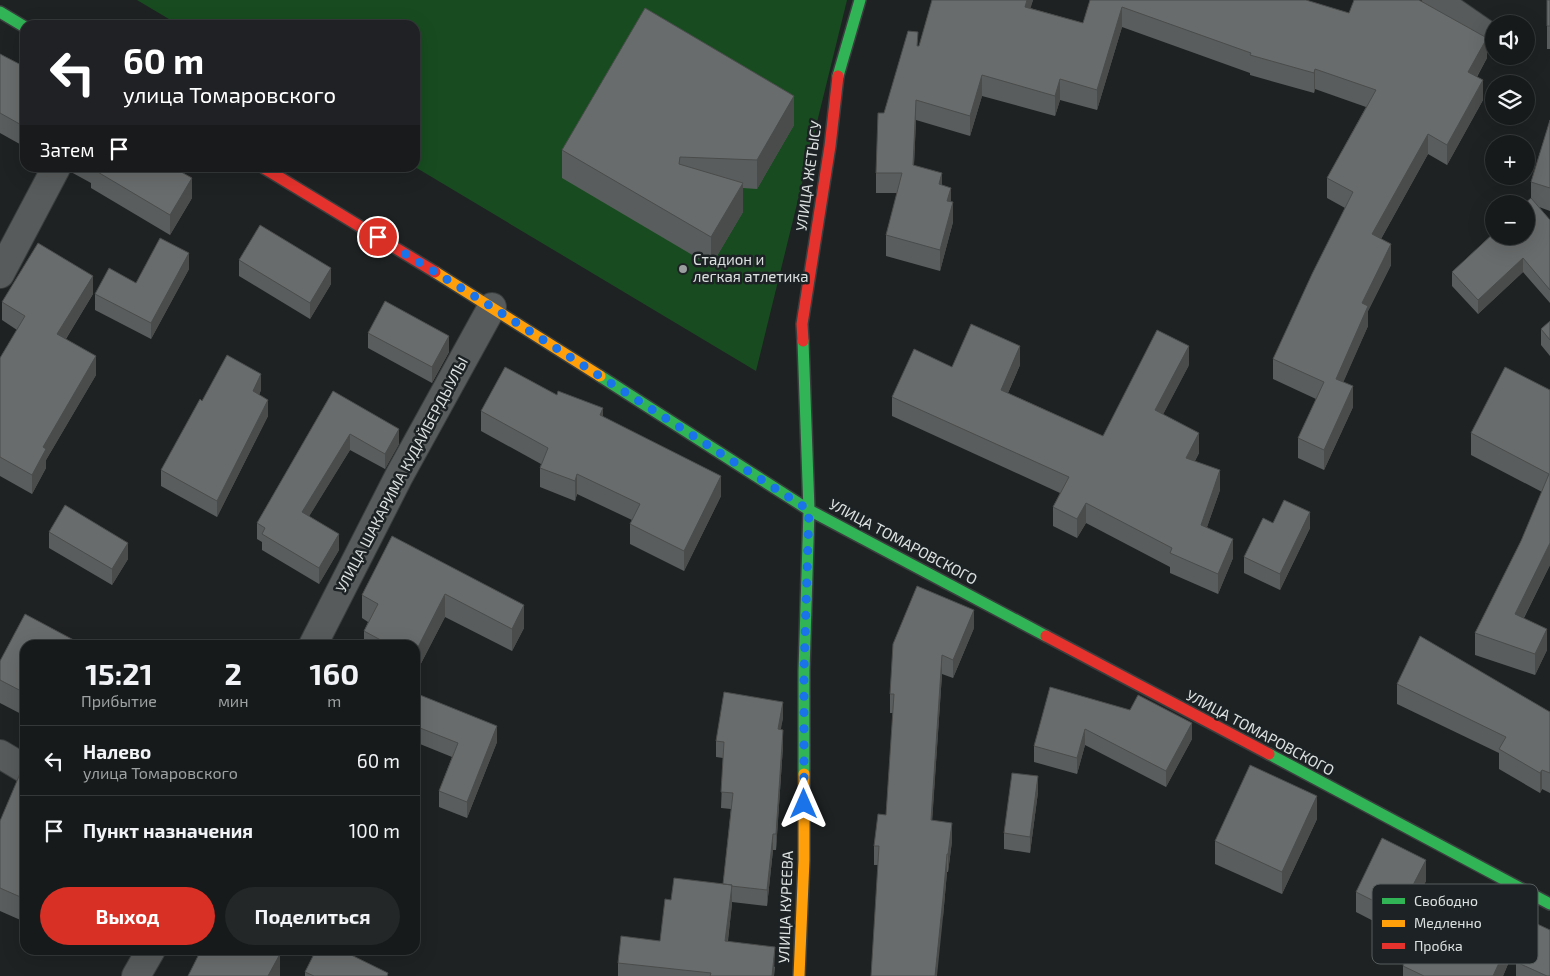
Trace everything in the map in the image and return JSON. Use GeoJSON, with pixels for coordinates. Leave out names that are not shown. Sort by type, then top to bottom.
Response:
{"type":"FeatureCollection","features":[{"type":"Feature","properties":{"kind":"street","name":"УЛИЦА ЖЕТЫСУ"},"geometry":{"type":"LineString","coordinates":[[809,510],[802,324],[830,146],[838,74],[860,0]]}},
{"type":"Feature","properties":{"kind":"street"},"geometry":{"type":"LineString","coordinates":[[1436,0],[1485,34]]}},
{"type":"Feature","properties":{"kind":"street"},"geometry":{"type":"LineString","coordinates":[[0,12],[20,24]]}},
{"type":"Feature","properties":{"kind":"street"},"geometry":{"type":"LineString","coordinates":[[0,274],[54,172]]}},
{"type":"Feature","properties":{"kind":"street","name":"УЛИЦА ТОМАРОВСКОГО"},"geometry":{"type":"LineString","coordinates":[[271,172],[492,307],[809,510],[1512,884]]}},
{"type":"Feature","properties":{"kind":"street","name":"УЛИЦА ШАКАРИМА КУДАЙБЕРДЫУЛЫ"},"geometry":{"type":"LineString","coordinates":[[316,640],[399,476],[492,307]]}},
{"type":"Feature","properties":{"kind":"street","name":"УЛИЦА КУРЕЕВА"},"geometry":{"type":"LineString","coordinates":[[799,976],[804,860],[804,671],[809,510]]}},
{"type":"Feature","properties":{"kind":"street"},"geometry":{"type":"LineString","coordinates":[[0,754],[20,766]]}},
{"type":"Feature","properties":{"kind":"street","name":"УЛИЦА ТОМАРОВСКОГО"},"geometry":{"type":"LineString","coordinates":[[1538,898],[1550,904]]}},
{"type":"Feature","properties":{"kind":"street"},"geometry":{"type":"LineString","coordinates":[[136,976],[148,955]]}},
{"type":"Feature","properties":{"kind":"green space","name":"Стадион и легкая атлетика"},"geometry":{"type":"Polygon","coordinates":[[[137,0],[847,0],[756,371],[420,170],[420,20],[171,20],[137,0]]]}},
{"type":"Feature","properties":{"kind":"building"},"geometry":{"type":"Polygon","coordinates":[[[932,0],[1027,0],[1025,7],[1083,23],[1090,0],[1306,0],[1349,13],[1354,0],[1419,0],[1485,37],[1485,42],[1468,72],[1483,80],[1447,145],[1428,134],[1372,234],[1391,244],[1362,303],[1368,306],[1336,379],[1353,386],[1324,450],[1298,438],[1324,382],[1273,359],[1312,274],[1353,192],[1327,178],[1376,90],[1315,69],[1314,73],[1250,55],[1251,53],[1122,7],[1097,90],[1060,79],[1055,96],[982,75],[970,116],[916,100],[913,165],[942,173],[939,184],[951,188],[947,201],[953,202],[940,250],[886,235],[902,173],[876,173],[878,113],[884,113],[908,31],[918,32],[917,46],[919,46],[932,0]]]}},
{"type":"Feature","properties":{"kind":"building"},"geometry":{"type":"Polygon","coordinates":[[[1547,0],[1550,0],[1550,26],[1547,26],[1547,0]]]}},
{"type":"Feature","properties":{"kind":"building"},"geometry":{"type":"Polygon","coordinates":[[[645,8],[794,96],[757,160],[680,157],[679,164],[743,183],[711,237],[562,150],[645,8]]]}},
{"type":"Feature","properties":{"kind":"building"},"geometry":{"type":"Polygon","coordinates":[[[0,54],[20,64],[20,124],[0,113],[0,54]]]}},
{"type":"Feature","properties":{"kind":"building"},"geometry":{"type":"Polygon","coordinates":[[[1550,120],[1550,188],[1535,183],[1535,169],[1550,120]]]}},
{"type":"Feature","properties":{"kind":"building"},"geometry":{"type":"Polygon","coordinates":[[[98,172],[181,172],[192,178],[170,215],[98,172]]]}},
{"type":"Feature","properties":{"kind":"building"},"geometry":{"type":"Polygon","coordinates":[[[1535,203],[1550,220],[1550,290],[1523,258],[1478,300],[1452,272],[1485,241],[1485,245],[1535,245],[1535,203]]]}},
{"type":"Feature","properties":{"kind":"building"},"geometry":{"type":"Polygon","coordinates":[[[260,225],[331,268],[310,303],[239,260],[260,225]]]}},
{"type":"Feature","properties":{"kind":"building"},"geometry":{"type":"Polygon","coordinates":[[[160,238],[189,253],[151,323],[95,294],[109,268],[136,283],[160,238]]]}},
{"type":"Feature","properties":{"kind":"building"},"geometry":{"type":"Polygon","coordinates":[[[38,243],[93,276],[57,334],[96,356],[43,447],[46,449],[32,475],[0,457],[0,358],[25,316],[2,302],[38,243]]]}},
{"type":"Feature","properties":{"kind":"building"},"geometry":{"type":"Polygon","coordinates":[[[385,301],[449,336],[432,367],[368,333],[385,301]]]}},
{"type":"Feature","properties":{"kind":"building"},"geometry":{"type":"Polygon","coordinates":[[[1550,321],[1550,340],[1541,329],[1550,321]]]}},
{"type":"Feature","properties":{"kind":"building"},"geometry":{"type":"Polygon","coordinates":[[[971,324],[1020,346],[1001,390],[1103,436],[1157,330],[1189,346],[1155,410],[1199,433],[1186,458],[1220,470],[1201,525],[1233,539],[1218,574],[1170,553],[1172,548],[1086,503],[1077,519],[1053,507],[1069,477],[892,397],[914,349],[952,367],[971,324]]]}},
{"type":"Feature","properties":{"kind":"building"},"geometry":{"type":"Polygon","coordinates":[[[227,355],[261,374],[253,391],[268,400],[217,501],[161,470],[200,399],[202,401],[227,355]]]}},
{"type":"Feature","properties":{"kind":"building"},"geometry":{"type":"Polygon","coordinates":[[[505,367],[557,395],[558,391],[603,408],[600,415],[721,476],[684,551],[630,524],[640,504],[577,474],[575,481],[540,468],[548,448],[481,411],[505,367]]]}},
{"type":"Feature","properties":{"kind":"building"},"geometry":{"type":"Polygon","coordinates":[[[1505,367],[1550,390],[1550,543],[1515,614],[1547,629],[1535,654],[1475,633],[1521,541],[1549,474],[1471,433],[1505,367]]]}},
{"type":"Feature","properties":{"kind":"building"},"geometry":{"type":"Polygon","coordinates":[[[333,391],[399,429],[385,454],[350,434],[302,512],[339,534],[319,568],[262,534],[265,528],[257,523],[333,391]]]}},
{"type":"Feature","properties":{"kind":"building"},"geometry":{"type":"Polygon","coordinates":[[[1284,500],[1310,512],[1280,574],[1244,557],[1263,518],[1273,523],[1284,500]]]}},
{"type":"Feature","properties":{"kind":"building"},"geometry":{"type":"Polygon","coordinates":[[[65,505],[128,543],[112,569],[49,532],[65,505]]]}},
{"type":"Feature","properties":{"kind":"building"},"geometry":{"type":"Polygon","coordinates":[[[392,536],[524,605],[512,629],[445,594],[420,643],[420,640],[381,640],[364,631],[378,604],[362,595],[392,536]]]}},
{"type":"Feature","properties":{"kind":"building"},"geometry":{"type":"Polygon","coordinates":[[[917,586],[974,610],[953,660],[942,655],[931,820],[952,823],[947,854],[935,976],[871,976],[879,846],[874,846],[878,814],[886,815],[894,694],[890,694],[893,644],[917,586]]]}},
{"type":"Feature","properties":{"kind":"building"},"geometry":{"type":"Polygon","coordinates":[[[25,614],[74,640],[20,640],[20,690],[0,680],[0,661],[25,614]]]}},
{"type":"Feature","properties":{"kind":"building"},"geometry":{"type":"Polygon","coordinates":[[[1420,636],[1550,712],[1550,773],[1542,770],[1540,773],[1499,749],[1506,737],[1397,684],[1420,636]]]}},
{"type":"Feature","properties":{"kind":"building"},"geometry":{"type":"Polygon","coordinates":[[[1050,687],[1130,710],[1138,695],[1192,723],[1166,771],[1085,729],[1077,758],[1034,746],[1050,687]]]}},
{"type":"Feature","properties":{"kind":"building"},"geometry":{"type":"Polygon","coordinates":[[[724,692],[783,702],[778,729],[783,730],[776,834],[773,834],[767,890],[723,884],[733,793],[721,792],[724,742],[716,741],[724,692]]]}},
{"type":"Feature","properties":{"kind":"building"},"geometry":{"type":"Polygon","coordinates":[[[420,695],[497,726],[467,802],[439,791],[458,743],[420,728],[420,695]]]}},
{"type":"Feature","properties":{"kind":"building"},"geometry":{"type":"Polygon","coordinates":[[[1250,765],[1317,796],[1282,872],[1215,841],[1250,765]]]}},
{"type":"Feature","properties":{"kind":"building"},"geometry":{"type":"Polygon","coordinates":[[[1012,773],[1038,776],[1030,837],[1004,833],[1012,773]]]}},
{"type":"Feature","properties":{"kind":"building"},"geometry":{"type":"Polygon","coordinates":[[[20,774],[20,897],[0,888],[0,821],[20,774]]]}},
{"type":"Feature","properties":{"kind":"building"},"geometry":{"type":"Polygon","coordinates":[[[1382,838],[1426,860],[1414,884],[1372,884],[1372,900],[1356,892],[1382,838]]]}},
{"type":"Feature","properties":{"kind":"building"},"geometry":{"type":"Polygon","coordinates":[[[674,878],[732,885],[725,941],[775,947],[772,976],[710,976],[711,973],[618,963],[621,936],[660,941],[665,899],[671,900],[674,878]]]}},
{"type":"Feature","properties":{"kind":"building"},"geometry":{"type":"Polygon","coordinates":[[[1538,924],[1550,930],[1550,976],[1520,964],[1538,964],[1538,924]]]}},
{"type":"Feature","properties":{"kind":"building"},"geometry":{"type":"Polygon","coordinates":[[[198,955],[279,955],[268,976],[188,976],[198,955]]]}},
{"type":"Feature","properties":{"kind":"building"},"geometry":{"type":"Polygon","coordinates":[[[314,955],[351,955],[388,973],[387,976],[314,976],[305,972],[314,955]]]}},
{"type":"Feature","properties":{"kind":"building"},"geometry":{"type":"Polygon","coordinates":[[[1404,964],[1499,964],[1493,976],[1424,976],[1403,966],[1404,964]]]}},
{"type":"Feature","properties":{"kind":"traffic: fast"},"geometry":{"type":"LineString","coordinates":[[838,76],[860,0]]}},
{"type":"Feature","properties":{"kind":"traffic: fast"},"geometry":{"type":"LineString","coordinates":[[0,12],[20,24]]}},
{"type":"Feature","properties":{"kind":"traffic: fast"},"geometry":{"type":"LineString","coordinates":[[803,341],[809,510],[804,671],[804,774]]}},
{"type":"Feature","properties":{"kind":"traffic: fast"},"geometry":{"type":"LineString","coordinates":[[600,376],[809,510],[1046,636]]}},
{"type":"Feature","properties":{"kind":"traffic: fast"},"geometry":{"type":"LineString","coordinates":[[1269,754],[1513,884]]}},
{"type":"Feature","properties":{"kind":"traffic: fast"},"geometry":{"type":"LineString","coordinates":[[1538,898],[1550,904]]}},
{"type":"Feature","properties":{"kind":"traffic: slow"},"geometry":{"type":"LineString","coordinates":[[435,272],[600,376]]}},
{"type":"Feature","properties":{"kind":"traffic: slow"},"geometry":{"type":"LineString","coordinates":[[799,976],[804,860],[804,774]]}},
{"type":"Feature","properties":{"kind":"traffic: jam"},"geometry":{"type":"LineString","coordinates":[[803,341],[802,324],[830,146],[838,76]]}},
{"type":"Feature","properties":{"kind":"traffic: jam"},"geometry":{"type":"LineString","coordinates":[[271,172],[435,272]]}},
{"type":"Feature","properties":{"kind":"traffic: jam"},"geometry":{"type":"LineString","coordinates":[[1046,636],[1269,754]]}},
{"type":"Feature","properties":{"kind":"place","name":"Стадион и легкая атлетика"},"geometry":{"type":"Point","coordinates":[683,269]}},
{"type":"Feature","properties":{"kind":"route"},"geometry":{"type":"LineString","coordinates":[[378,237],[492,307],[809,510],[804,671],[804,804]]}}]}
